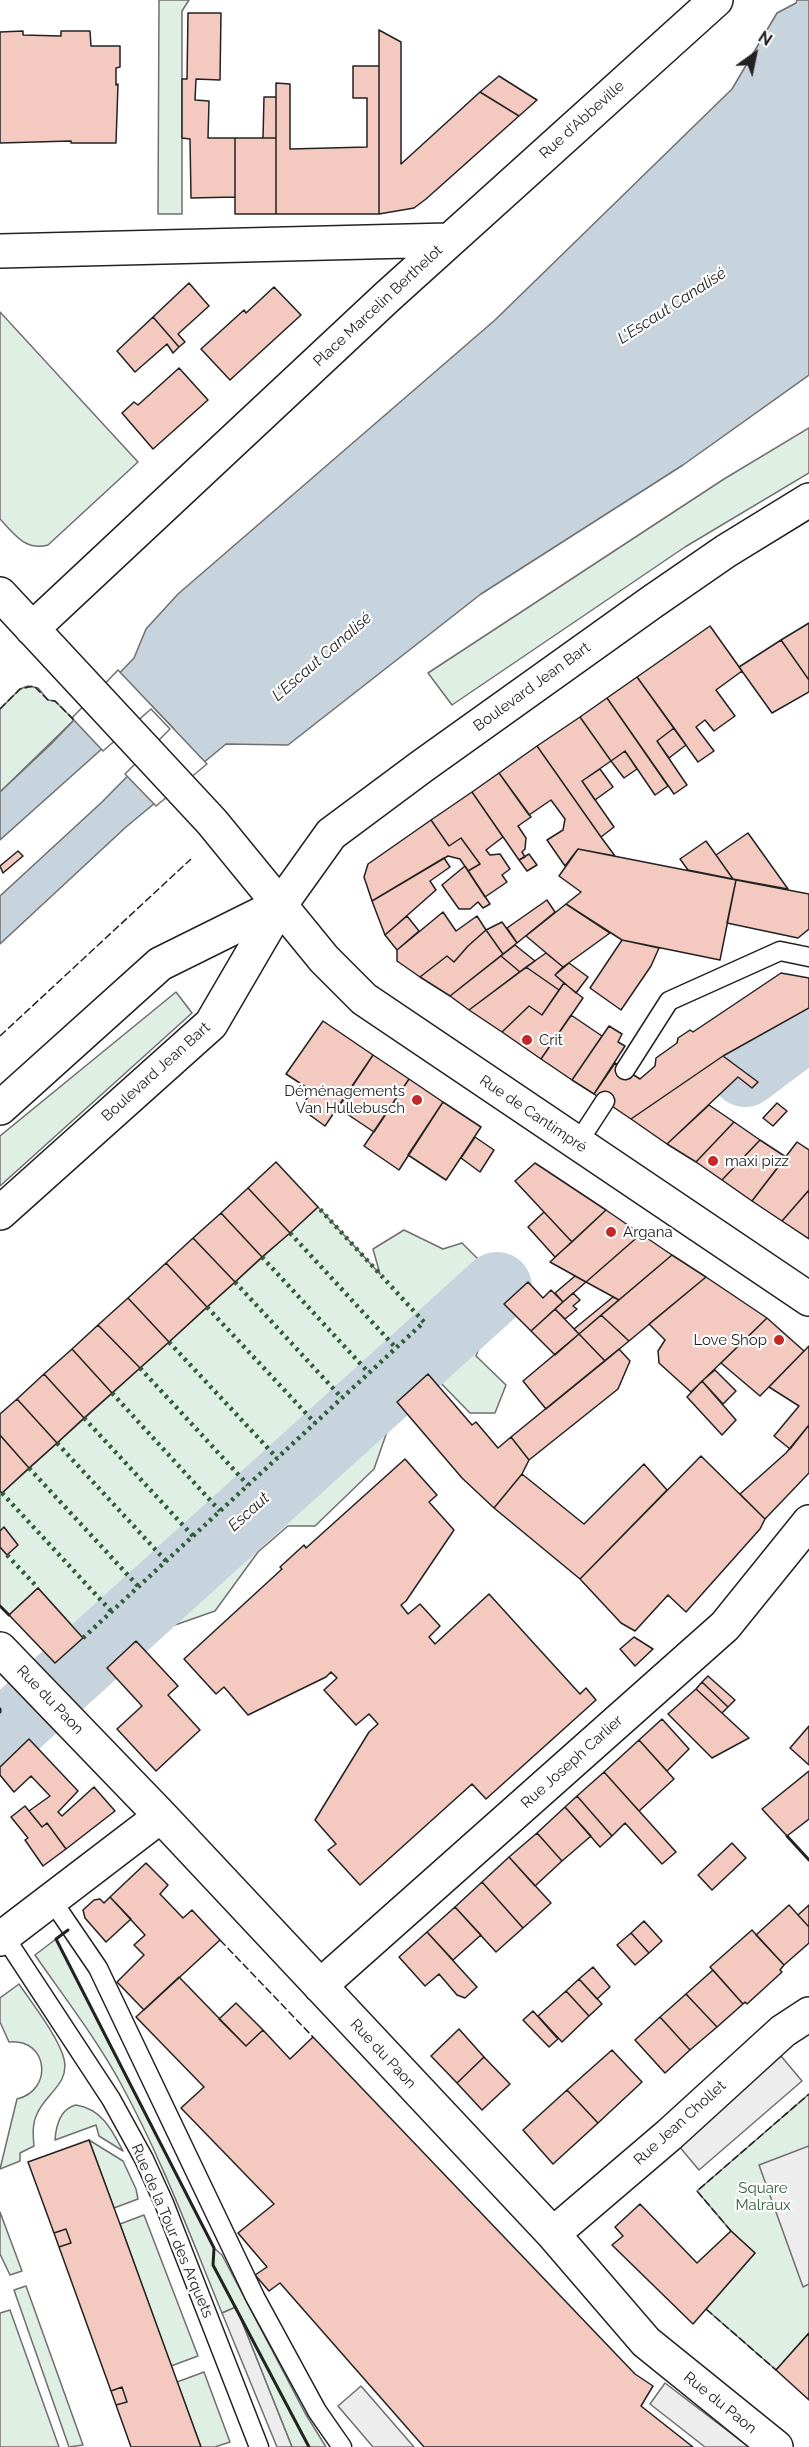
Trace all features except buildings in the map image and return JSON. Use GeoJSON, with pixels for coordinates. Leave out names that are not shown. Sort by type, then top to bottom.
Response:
{"type":"FeatureCollection","features":[{"type":"Feature","properties":{"kind":"street","name":"Rue d'Abbeville"},"geometry":{"type":"LineString","coordinates":[[449,240],[716,0]]}},
{"type":"Feature","properties":{"kind":"street","name":"Place Marcelin Berthelot"},"geometry":{"type":"LineString","coordinates":[[0,251],[449,240]]}},
{"type":"Feature","properties":{"kind":"street","name":"Place Marcelin Berthelot"},"geometry":{"type":"LineString","coordinates":[[32,629],[449,240]]}},
{"type":"Feature","properties":{"kind":"street","name":"Boulevard Jean Bart"},"geometry":{"type":"LineString","coordinates":[[0,1213],[211,1024],[281,904],[331,834],[652,602],[726,551],[809,500]]}},
{"type":"Feature","properties":{"kind":"street","name":"Rue de Cantimpré"},"geometry":{"type":"LineString","coordinates":[[0,594],[227,839],[324,959],[364,999],[809,1299]]}},
{"type":"Feature","properties":{"kind":"street","name":"Boulevard Jean Bart"},"geometry":{"type":"LineString","coordinates":[[0,1108],[160,964],[281,904]]}},
{"type":"Feature","properties":{"kind":"street","name":"Rue Joseph Carlier"},"geometry":{"type":"LineString","coordinates":[[320,1986],[725,1626],[809,1522]]}},
{"type":"Feature","properties":{"kind":"street","name":"Rue du Paon"},"geometry":{"type":"LineString","coordinates":[[0,1649],[161,1816],[553,2234],[646,2342],[776,2447]]}},
{"type":"Feature","properties":{"kind":"street","name":"Rue de la Tour des Arquets"},"geometry":{"type":"LineString","coordinates":[[2,1938],[161,1816]]}},
{"type":"Feature","properties":{"kind":"street","name":"Rue Jean Chollet"},"geometry":{"type":"LineString","coordinates":[[553,2234],[669,2135],[783,2031],[809,2014]]}},
{"type":"Feature","properties":{"kind":"lane"},"geometry":{"type":"LineString","coordinates":[[625,1070],[669,1001],[780,951],[809,957]]}},
{"type":"Feature","properties":{"kind":"lane"},"geometry":{"type":"LineString","coordinates":[[577,1144],[605,1101]]}},
{"type":"Feature","properties":{"kind":"lane"},"geometry":{"type":"LineString","coordinates":[[51,1899],[98,1968],[255,2297],[317,2411],[342,2447]]}},
{"type":"Feature","properties":{"kind":"lane","name":"Rue de la Tour des Arquets"},"geometry":{"type":"LineString","coordinates":[[2,1938],[111,2099],[144,2158],[164,2203],[259,2447]]}},
{"type":"Feature","properties":{"kind":"green space"},"geometry":{"type":"Polygon","coordinates":[[[159,0],[189,0],[182,11],[182,214],[158,214],[159,0]]]}},
{"type":"Feature","properties":{"kind":"green space"},"geometry":{"type":"Polygon","coordinates":[[[0,312],[138,462],[48,545],[33,546],[26,543],[0,519],[0,312]]]}},
{"type":"Feature","properties":{"kind":"green space"},"geometry":{"type":"Polygon","coordinates":[[[809,428],[809,473],[685,547],[452,705],[428,673],[724,479],[809,428]]]}},
{"type":"Feature","properties":{"kind":"green space"},"geometry":{"type":"Polygon","coordinates":[[[28,686],[38,688],[48,700],[55,701],[74,720],[0,792],[0,709],[20,689],[28,686]]]}},
{"type":"Feature","properties":{"kind":"green space"},"geometry":{"type":"Polygon","coordinates":[[[176,992],[192,1013],[0,1186],[0,1136],[176,992]]]}},
{"type":"Feature","properties":{"kind":"green space"},"geometry":{"type":"Polygon","coordinates":[[[318,1207],[380,1274],[373,1249],[404,1230],[443,1249],[462,1243],[490,1271],[492,1314],[476,1356],[506,1385],[495,1413],[470,1413],[427,1369],[390,1402],[389,1426],[374,1469],[315,1526],[288,1526],[258,1552],[215,1611],[175,1625],[148,1626],[98,1642],[89,1632],[83,1638],[38,1588],[9,1615],[0,1606],[0,1491],[2,1493],[318,1207]],[[409,1337],[346,1395],[359,1390],[413,1342],[409,1337]]]}},
{"type":"Feature","properties":{"kind":"green space"},"geometry":{"type":"Polygon","coordinates":[[[56,1939],[214,2248],[222,2255],[305,2413],[326,2447],[292,2447],[236,2307],[222,2313],[136,2112],[101,2050],[35,1955],[56,1939]]]}},
{"type":"Feature","properties":{"kind":"green space"},"geometry":{"type":"Polygon","coordinates":[[[19,1984],[57,2041],[65,2068],[60,2082],[35,2118],[34,2146],[20,2153],[20,2161],[0,2169],[17,2099],[29,2094],[37,2086],[41,2076],[42,2066],[32,2048],[22,2043],[9,2042],[0,2022],[0,1998],[19,1984]]]}},
{"type":"Feature","properties":{"kind":"green space","name":"Square Malraux"},"geometry":{"type":"Polygon","coordinates":[[[809,2094],[809,2333],[776,2370],[706,2309],[755,2253],[731,2231],[697,2191],[809,2094]]]}},
{"type":"Feature","properties":{"kind":"green space"},"geometry":{"type":"Polygon","coordinates":[[[76,2105],[85,2107],[99,2116],[110,2128],[123,2151],[99,2136],[96,2125],[55,2140],[60,2118],[66,2110],[76,2105]]]}},
{"type":"Feature","properties":{"kind":"green space"},"geometry":{"type":"Polygon","coordinates":[[[89,2140],[123,2161],[136,2189],[138,2199],[114,2208],[89,2140]]]}},
{"type":"Feature","properties":{"kind":"green space"},"geometry":{"type":"Polygon","coordinates":[[[0,2212],[22,2271],[10,2275],[0,2254],[0,2212]]]}},
{"type":"Feature","properties":{"kind":"green space"},"geometry":{"type":"Polygon","coordinates":[[[144,2215],[198,2356],[171,2366],[120,2224],[144,2215]]]}},
{"type":"Feature","properties":{"kind":"green space"},"geometry":{"type":"Polygon","coordinates":[[[26,2286],[83,2445],[69,2447],[14,2290],[26,2286]]]}},
{"type":"Feature","properties":{"kind":"green space"},"geometry":{"type":"Polygon","coordinates":[[[10,2310],[59,2447],[0,2447],[0,2313],[10,2310]]]}},
{"type":"Feature","properties":{"kind":"green space"},"geometry":{"type":"Polygon","coordinates":[[[204,2372],[230,2442],[215,2447],[201,2447],[177,2382],[204,2372]]]}},
{"type":"Feature","properties":{"kind":"shaded area"},"geometry":{"type":"Polygon","coordinates":[[[781,2056],[802,2081],[699,2170],[678,2145],[781,2056]]]}},
{"type":"Feature","properties":{"kind":"shaded area"},"geometry":{"type":"Polygon","coordinates":[[[809,2146],[809,2284],[803,2287],[759,2165],[809,2146]]]}},
{"type":"Feature","properties":{"kind":"shaded area"},"geometry":{"type":"Polygon","coordinates":[[[236,2307],[292,2447],[277,2447],[222,2313],[236,2307]]]}},
{"type":"Feature","properties":{"kind":"shaded area"},"geometry":{"type":"Polygon","coordinates":[[[665,2383],[749,2447],[705,2447],[650,2404],[665,2383]]]}},
{"type":"Feature","properties":{"kind":"shaded area"},"geometry":{"type":"Polygon","coordinates":[[[361,2386],[414,2447],[373,2447],[338,2406],[361,2386]]]}},
{"type":"Feature","properties":{"kind":"water","name":"L'Escaut Canalisé"},"geometry":{"type":"Polygon","coordinates":[[[797,0],[809,0],[809,375],[683,465],[481,594],[288,745],[226,744],[126,827],[0,944],[0,896],[102,802],[174,729],[151,705],[0,840],[0,792],[50,745],[134,658],[146,629],[178,594],[495,320],[732,89],[777,13],[796,3],[797,0]]]}},
{"type":"Feature","properties":{"kind":"pier"},"geometry":{"type":"Polygon","coordinates":[[[118,670],[207,764],[156,806],[125,774],[170,729],[151,709],[103,751],[72,718],[118,670]]]}},
{"type":"Feature","properties":{"kind":"waterway","name":"Escaut"},"geometry":{"type":"LineString","coordinates":[[745,1072],[809,1024]]}},
{"type":"Feature","properties":{"kind":"waterway","name":"Escaut"},"geometry":{"type":"LineString","coordinates":[[0,1737],[497,1287]]}},
{"type":"Feature","properties":{"kind":"hedge"},"geometry":{"type":"LineString","coordinates":[[83,1638],[424,1322],[318,1207]]}},
{"type":"Feature","properties":{"kind":"hedge"},"geometry":{"type":"LineString","coordinates":[[290,1233],[396,1348]]}},
{"type":"Feature","properties":{"kind":"hedge"},"geometry":{"type":"LineString","coordinates":[[262,1257],[369,1373]]}},
{"type":"Feature","properties":{"kind":"hedge"},"geometry":{"type":"LineString","coordinates":[[235,1282],[342,1398]]}},
{"type":"Feature","properties":{"kind":"hedge"},"geometry":{"type":"LineString","coordinates":[[207,1307],[315,1423]]}},
{"type":"Feature","properties":{"kind":"hedge"},"geometry":{"type":"LineString","coordinates":[[169,1342],[277,1458]]}},
{"type":"Feature","properties":{"kind":"hedge"},"geometry":{"type":"LineString","coordinates":[[140,1368],[248,1485]]}},
{"type":"Feature","properties":{"kind":"hedge"},"geometry":{"type":"LineString","coordinates":[[112,1393],[220,1511]]}},
{"type":"Feature","properties":{"kind":"hedge"},"geometry":{"type":"LineString","coordinates":[[84,1418],[193,1536]]}},
{"type":"Feature","properties":{"kind":"hedge"},"geometry":{"type":"LineString","coordinates":[[57,1443],[166,1561]]}},
{"type":"Feature","properties":{"kind":"hedge"},"geometry":{"type":"LineString","coordinates":[[29,1468],[138,1586]]}},
{"type":"Feature","properties":{"kind":"hedge"},"geometry":{"type":"LineString","coordinates":[[2,1493],[111,1611]]}},
{"type":"Feature","properties":{"kind":"hedge"},"geometry":{"type":"LineString","coordinates":[[7,1555],[38,1588]]}},
{"type":"Feature","properties":{"kind":"fence"},"geometry":{"type":"LineString","coordinates":[[0,709],[20,689],[34,686],[48,700],[55,701],[74,720]]}},
{"type":"Feature","properties":{"kind":"fence"},"geometry":{"type":"LineString","coordinates":[[0,1036],[191,859]]}},
{"type":"Feature","properties":{"kind":"fence"},"geometry":{"type":"LineString","coordinates":[[220,1940],[313,2037]]}},
{"type":"Feature","properties":{"kind":"fence"},"geometry":{"type":"LineString","coordinates":[[731,2231],[697,2191],[809,2094]]}},
{"type":"Feature","properties":{"kind":"fence"},"geometry":{"type":"LineString","coordinates":[[706,2309],[776,2370]]}},
{"type":"Feature","properties":{"kind":"wall"},"geometry":{"type":"LineString","coordinates":[[0,1606],[9,1615]]}},
{"type":"Feature","properties":{"kind":"wall"},"geometry":{"type":"LineString","coordinates":[[787,1836],[809,1860]]}},
{"type":"Feature","properties":{"kind":"wall"},"geometry":{"type":"LineString","coordinates":[[68,1930],[56,1939],[214,2248],[213,2265],[309,2447]]}},
{"type":"Feature","properties":{"kind":"place","name":"Crit"},"geometry":{"type":"Point","coordinates":[527,1040]}},
{"type":"Feature","properties":{"kind":"place","name":"Déménagements Van Hullebusch"},"geometry":{"type":"Point","coordinates":[417,1100]}},
{"type":"Feature","properties":{"kind":"place","name":"maxi pizz"},"geometry":{"type":"Point","coordinates":[713,1161]}},
{"type":"Feature","properties":{"kind":"place","name":"Argana"},"geometry":{"type":"Point","coordinates":[611,1232]}},
{"type":"Feature","properties":{"kind":"place","name":"Love Shop"},"geometry":{"type":"Point","coordinates":[779,1340]}}]}
